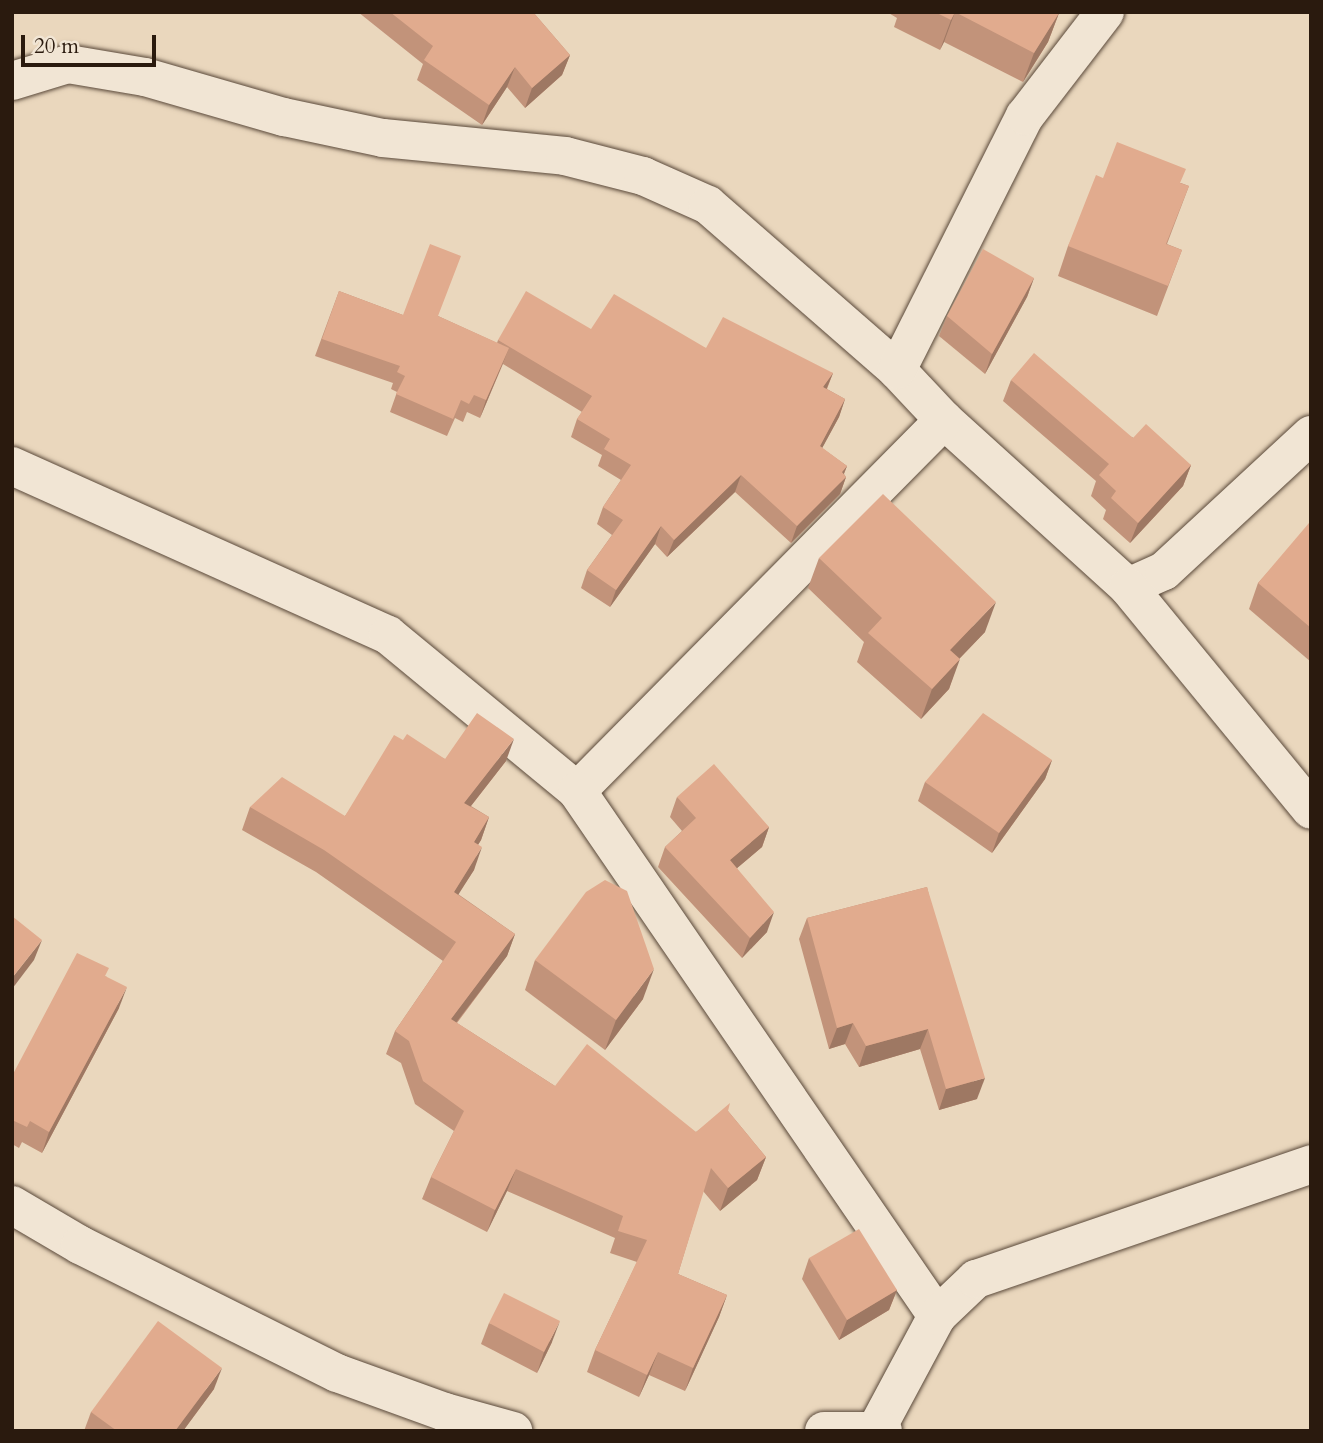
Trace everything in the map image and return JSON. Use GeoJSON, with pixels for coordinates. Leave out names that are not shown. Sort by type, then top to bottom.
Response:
{"type":"FeatureCollection","features":[{"type":"Feature","properties":{"kind":"street"},"geometry":{"type":"LineString","coordinates":[[897,370],[1025,116],[1105,12]]}},
{"type":"Feature","properties":{"kind":"street"},"geometry":{"type":"LineString","coordinates":[[12,82],[68,64],[145,77],[284,117],[383,138],[565,156],[643,176],[708,205],[897,370],[944,420],[1128,587],[1311,810]]}},
{"type":"Feature","properties":{"kind":"street"},"geometry":{"type":"LineString","coordinates":[[577,791],[944,420]]}},
{"type":"Feature","properties":{"kind":"street"},"geometry":{"type":"LineString","coordinates":[[1128,587],[1164,570],[1311,435]]}},
{"type":"Feature","properties":{"kind":"street"},"geometry":{"type":"LineString","coordinates":[[12,466],[388,635],[577,791],[937,1316]]}},
{"type":"Feature","properties":{"kind":"street"},"geometry":{"type":"LineString","coordinates":[[824,1431],[880,1429],[937,1316],[976,1279],[1311,1164]]}},
{"type":"Feature","properties":{"kind":"street"},"geometry":{"type":"LineString","coordinates":[[12,1205],[80,1245],[337,1373],[510,1431]]}},
{"type":"Feature","properties":{"kind":"building"},"geometry":{"type":"Polygon","coordinates":[[[390,12],[533,12],[570,55],[532,88],[515,67],[489,105],[424,60],[433,46],[390,12]]]}},
{"type":"Feature","properties":{"kind":"building"},"geometry":{"type":"Polygon","coordinates":[[[935,12],[955,12],[951,20],[935,12]]]}},
{"type":"Feature","properties":{"kind":"building"},"geometry":{"type":"Polygon","coordinates":[[[955,12],[1059,12],[1059,13],[1034,53],[955,12]]]}},
{"type":"Feature","properties":{"kind":"building"},"geometry":{"type":"Polygon","coordinates":[[[1117,142],[1186,169],[1180,183],[1189,186],[1166,244],[1182,250],[1168,286],[1068,246],[1096,175],[1103,178],[1117,142]]]}},
{"type":"Feature","properties":{"kind":"building"},"geometry":{"type":"Polygon","coordinates":[[[430,244],[461,256],[438,316],[509,348],[486,400],[474,395],[469,404],[461,400],[453,419],[396,394],[405,376],[397,372],[400,366],[322,339],[339,291],[403,315],[430,244]]]}},
{"type":"Feature","properties":{"kind":"building"},"geometry":{"type":"Polygon","coordinates":[[[983,249],[1034,278],[992,354],[947,316],[983,249]]]}},
{"type":"Feature","properties":{"kind":"building"},"geometry":{"type":"Polygon","coordinates":[[[526,291],[591,329],[614,294],[706,348],[723,317],[833,373],[823,387],[845,399],[820,446],[847,466],[842,472],[846,477],[797,526],[741,475],[674,540],[661,526],[616,590],[587,570],[623,520],[603,507],[631,465],[604,449],[610,439],[577,419],[592,396],[498,340],[526,291]]]}},
{"type":"Feature","properties":{"kind":"building"},"geometry":{"type":"Polygon","coordinates":[[[1034,353],[1133,438],[1146,424],[1191,465],[1138,523],[1111,498],[1116,491],[1099,475],[1109,464],[1011,380],[1034,353]]]}},
{"type":"Feature","properties":{"kind":"building"},"geometry":{"type":"Polygon","coordinates":[[[883,494],[996,602],[950,650],[960,659],[932,689],[868,633],[882,618],[819,558],[883,494]]]}},
{"type":"Feature","properties":{"kind":"building"},"geometry":{"type":"Polygon","coordinates":[[[1309,523],[1311,525],[1311,628],[1258,583],[1309,523]]]}},
{"type":"Feature","properties":{"kind":"building"},"geometry":{"type":"Polygon","coordinates":[[[477,713],[514,739],[464,803],[489,817],[474,842],[482,847],[454,892],[515,934],[451,1019],[555,1086],[587,1044],[696,1132],[730,1103],[728,1111],[766,1157],[728,1188],[711,1168],[678,1274],[727,1295],[693,1368],[658,1352],[647,1375],[595,1350],[647,1240],[618,1231],[623,1216],[516,1169],[495,1210],[431,1177],[464,1111],[423,1081],[409,1041],[395,1031],[456,942],[324,850],[250,807],[282,777],[345,816],[394,735],[403,740],[407,734],[445,759],[477,713]]]}},
{"type":"Feature","properties":{"kind":"building"},"geometry":{"type":"Polygon","coordinates":[[[983,713],[1052,760],[999,833],[925,782],[983,713]]]}},
{"type":"Feature","properties":{"kind":"building"},"geometry":{"type":"Polygon","coordinates":[[[714,764],[769,827],[730,860],[774,912],[750,938],[665,847],[696,818],[677,797],[714,764]]]}},
{"type":"Feature","properties":{"kind":"building"},"geometry":{"type":"Polygon","coordinates":[[[605,880],[627,891],[654,969],[616,1020],[535,960],[586,892],[605,880]]]}},
{"type":"Feature","properties":{"kind":"building"},"geometry":{"type":"Polygon","coordinates":[[[927,887],[985,1078],[946,1089],[928,1029],[866,1046],[853,1023],[837,1028],[807,918],[927,887]]]}},
{"type":"Feature","properties":{"kind":"building"},"geometry":{"type":"Polygon","coordinates":[[[12,916],[42,940],[12,978],[12,916]]]}},
{"type":"Feature","properties":{"kind":"building"},"geometry":{"type":"Polygon","coordinates":[[[77,953],[109,968],[105,976],[127,987],[49,1132],[30,1121],[27,1127],[12,1120],[12,1076],[77,953]]]}},
{"type":"Feature","properties":{"kind":"building"},"geometry":{"type":"Polygon","coordinates":[[[859,1229],[897,1290],[847,1320],[809,1258],[859,1229]]]}},
{"type":"Feature","properties":{"kind":"building"},"geometry":{"type":"Polygon","coordinates":[[[504,1293],[560,1321],[544,1352],[489,1323],[504,1293]]]}},
{"type":"Feature","properties":{"kind":"building"},"geometry":{"type":"Polygon","coordinates":[[[158,1321],[222,1368],[175,1431],[117,1431],[91,1412],[158,1321]]]}}]}
